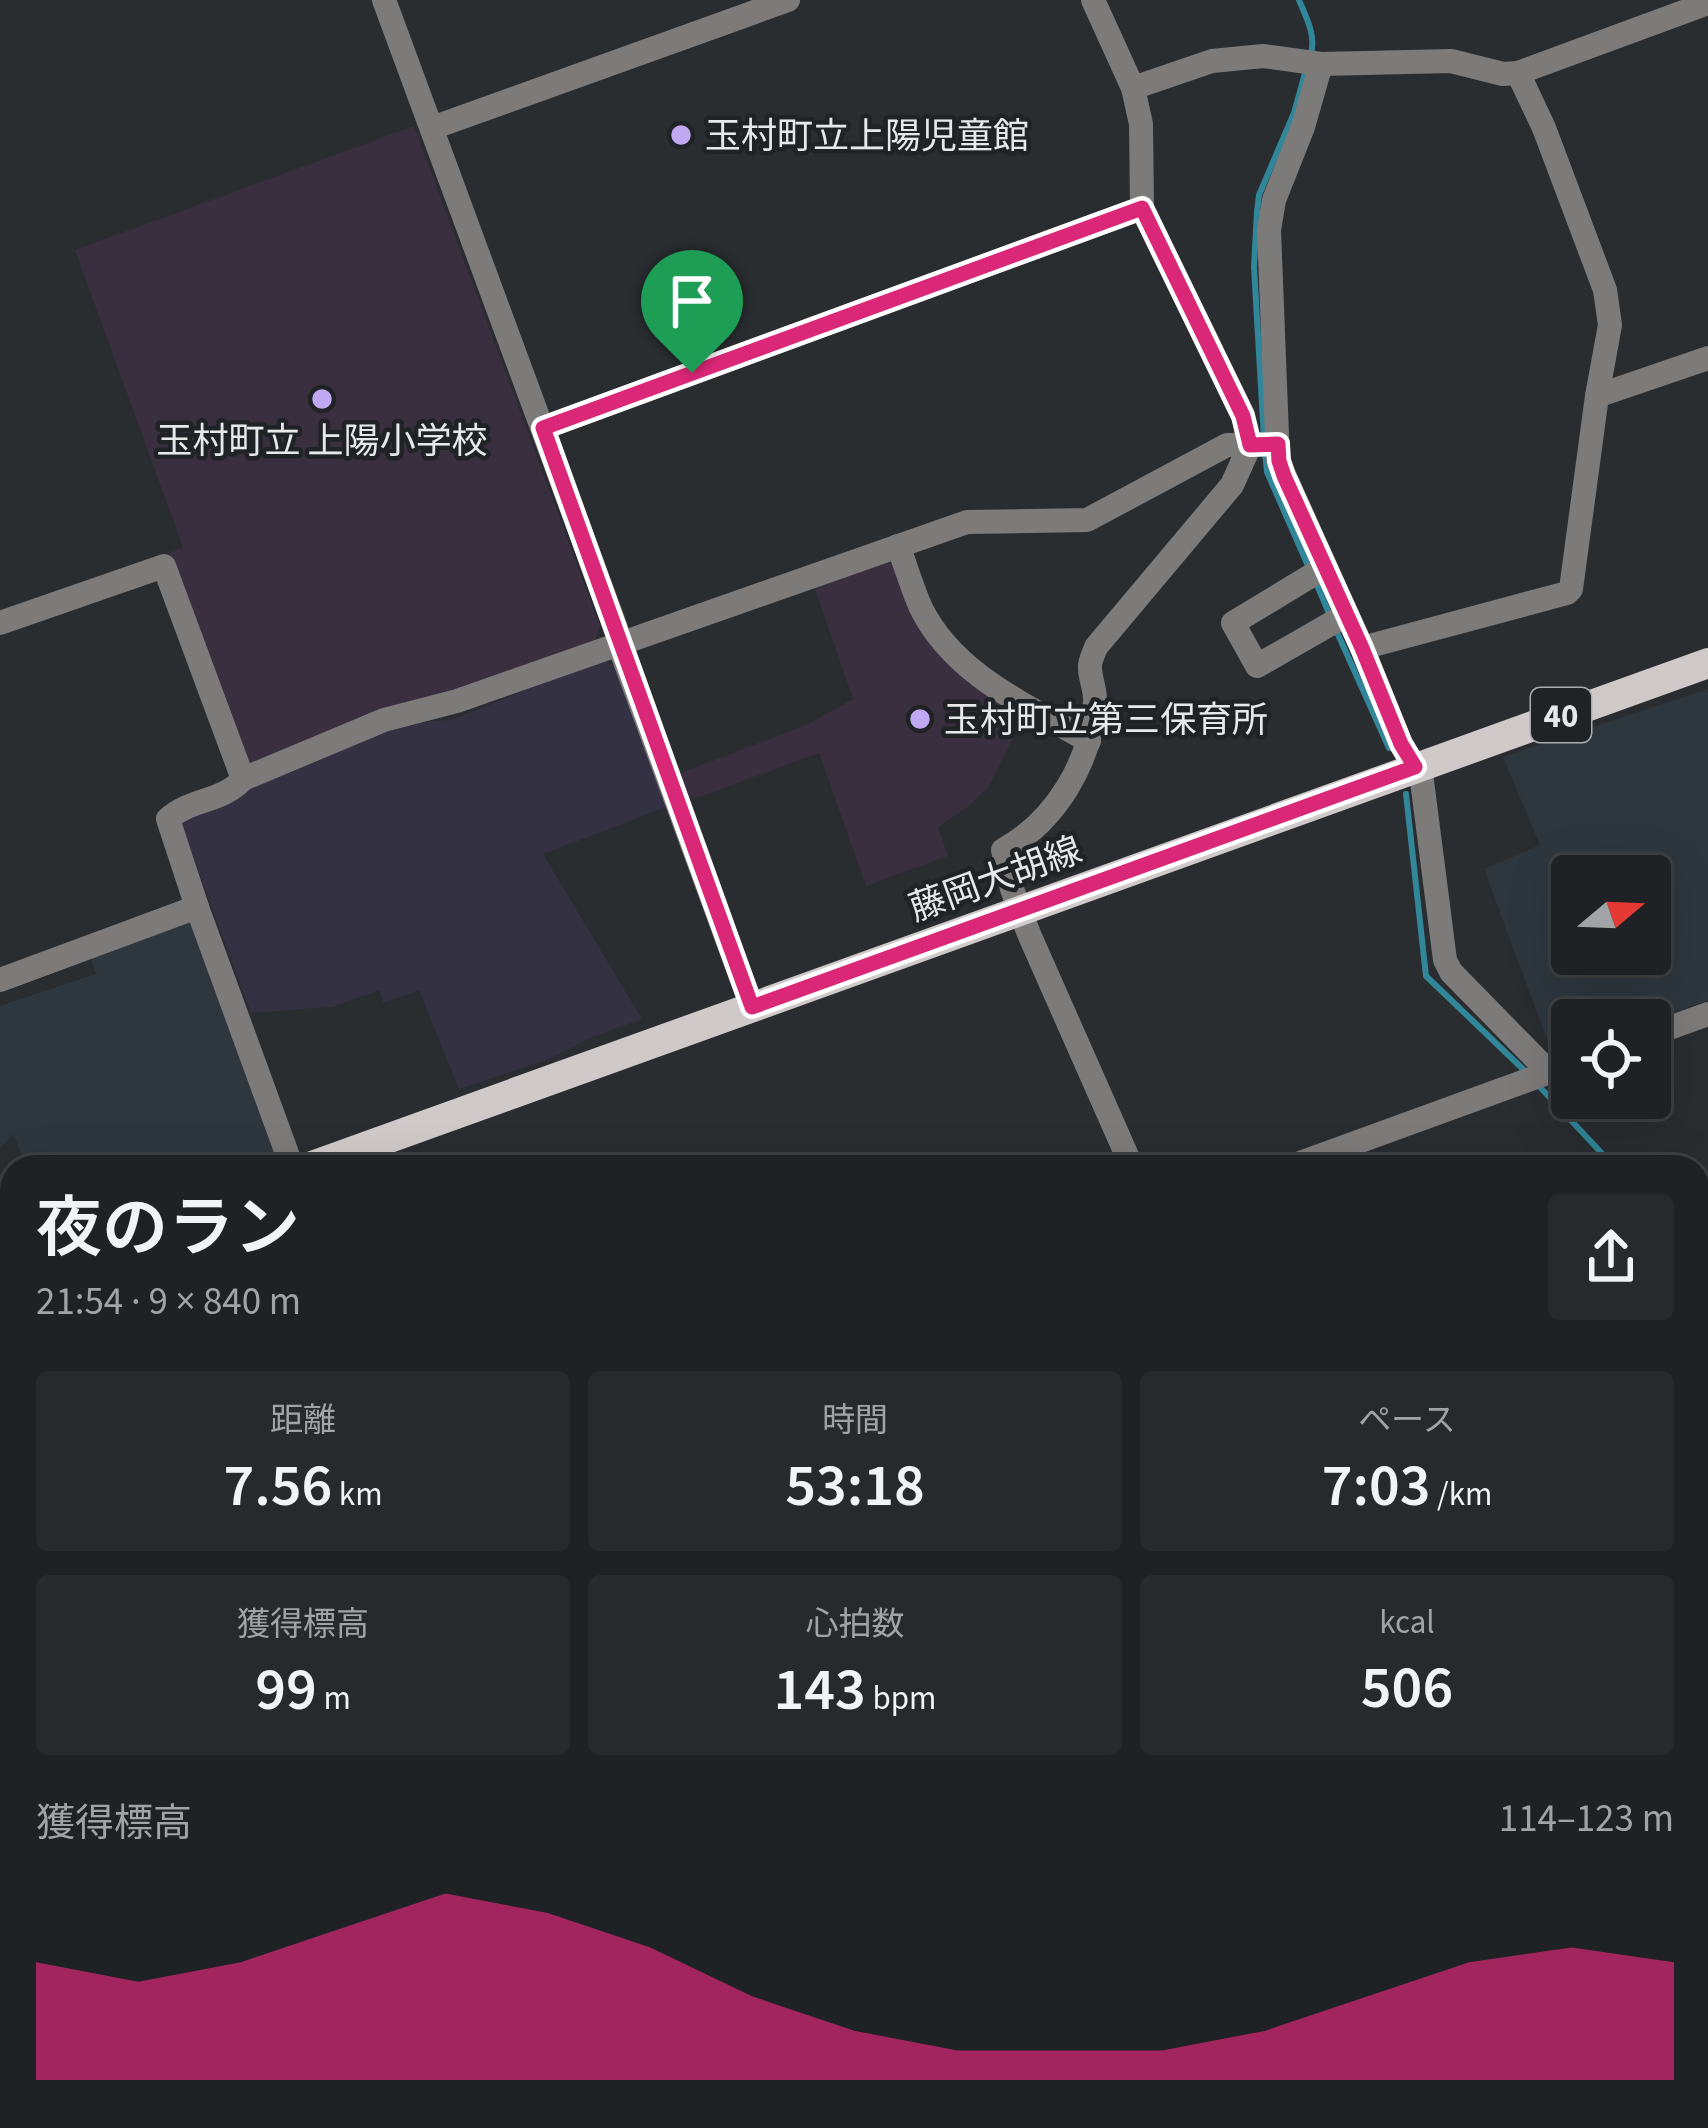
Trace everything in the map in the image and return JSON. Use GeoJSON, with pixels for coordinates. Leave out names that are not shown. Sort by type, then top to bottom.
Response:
{"type":"FeatureCollection","features":[{"type":"Feature","properties":{"kind":"main road","name":"藤岡大胡線"},"geometry":{"type":"LineString","coordinates":[[342,1155],[1708,662]]}},
{"type":"Feature","properties":{"kind":"street"},"geometry":{"type":"LineString","coordinates":[[384,0],[752,1007]]}},
{"type":"Feature","properties":{"kind":"street"},"geometry":{"type":"LineString","coordinates":[[432,128],[788,0]]}},
{"type":"Feature","properties":{"kind":"street"},"geometry":{"type":"LineString","coordinates":[[1093,0],[1133,88],[1141,124],[1142,208],[1243,416],[1279,461],[1336,619],[1362,648],[1425,789],[1450,972],[1546,1074],[1322,1155]]}},
{"type":"Feature","properties":{"kind":"street"},"geometry":{"type":"LineString","coordinates":[[1133,88],[1212,61],[1263,56],[1312,62],[1451,61],[1503,74],[1518,73],[1708,3]]}},
{"type":"Feature","properties":{"kind":"street"},"geometry":{"type":"LineString","coordinates":[[1127,1155],[1020,910],[1004,850],[1056,806],[1089,741],[1096,694],[1090,667],[1096,646],[1264,445],[1269,230],[1274,200],[1303,128],[1312,62]]}},
{"type":"Feature","properties":{"kind":"street"},"geometry":{"type":"LineString","coordinates":[[1362,648],[1571,589],[1610,325],[1604,290],[1544,128],[1518,73]]}},
{"type":"Feature","properties":{"kind":"street"},"geometry":{"type":"LineString","coordinates":[[543,428],[1142,208]]}},
{"type":"Feature","properties":{"kind":"street"},"geometry":{"type":"LineString","coordinates":[[1598,396],[1708,358]]}},
{"type":"Feature","properties":{"kind":"street"},"geometry":{"type":"LineString","coordinates":[[288,1155],[168,819],[176,811],[232,791],[243,779],[384,720],[457,701],[967,522],[1087,520],[1227,445],[1264,445]]}},
{"type":"Feature","properties":{"kind":"street"},"geometry":{"type":"LineString","coordinates":[[898,546],[922,609],[940,638],[994,687],[1089,741]]}},
{"type":"Feature","properties":{"kind":"street"},"geometry":{"type":"LineString","coordinates":[[0,623],[164,566],[243,779]]}},
{"type":"Feature","properties":{"kind":"street"},"geometry":{"type":"LineString","coordinates":[[1317,574],[1233,623],[1257,666],[1336,619]]}},
{"type":"Feature","properties":{"kind":"street"},"geometry":{"type":"LineString","coordinates":[[0,980],[197,907]]}},
{"type":"Feature","properties":{"kind":"street"},"geometry":{"type":"LineString","coordinates":[[1671,1027],[1708,1013]]}},
{"type":"Feature","properties":{"kind":"shaded area","name":"玉村町立 上陽小学校"},"geometry":{"type":"Polygon","coordinates":[[[414,126],[600,626],[595,640],[250,764],[243,760],[169,553],[183,547],[75,250],[414,126]]]}},
{"type":"Feature","properties":{"kind":"shaded area","name":"玉村町立第三保育所"},"geometry":{"type":"Polygon","coordinates":[[[890,560],[896,563],[920,617],[1025,715],[988,788],[938,827],[948,856],[866,886],[819,753],[688,801],[679,774],[810,723],[853,699],[814,586],[890,560]]]}},
{"type":"Feature","properties":{"kind":"shaded area"},"geometry":{"type":"Polygon","coordinates":[[[601,660],[615,666],[666,807],[543,854],[642,1019],[547,1060],[459,1089],[419,990],[383,1003],[380,990],[332,1007],[251,1013],[179,818],[403,725],[454,719],[601,660]]]}},
{"type":"Feature","properties":{"kind":"shaded area"},"geometry":{"type":"Polygon","coordinates":[[[1708,689],[1708,1000],[1671,1014],[1671,999],[1551,999],[1551,1050],[1484,869],[1540,845],[1503,757],[1708,689]]]}},
{"type":"Feature","properties":{"kind":"shaded area"},"geometry":{"type":"Polygon","coordinates":[[[192,916],[277,1155],[22,1155],[13,1134],[0,1149],[0,1006],[96,974],[89,953],[192,916]]]}},
{"type":"Feature","properties":{"kind":"waterway"},"geometry":{"type":"LineString","coordinates":[[1299,0],[1311,33],[1311,53]]}},
{"type":"Feature","properties":{"kind":"waterway"},"geometry":{"type":"LineString","coordinates":[[1264,439],[1254,267],[1257,212],[1259,195],[1294,113],[1307,66]]}},
{"type":"Feature","properties":{"kind":"waterway"},"geometry":{"type":"LineString","coordinates":[[1265,453],[1267,472],[1309,568]]}},
{"type":"Feature","properties":{"kind":"waterway"},"geometry":{"type":"LineString","coordinates":[[1315,580],[1331,618]]}},
{"type":"Feature","properties":{"kind":"waterway"},"geometry":{"type":"LineString","coordinates":[[1336,630],[1389,748]]}},
{"type":"Feature","properties":{"kind":"waterway"},"geometry":{"type":"LineString","coordinates":[[1406,794],[1426,976],[1525,1071]]}},
{"type":"Feature","properties":{"kind":"waterway"},"geometry":{"type":"LineString","coordinates":[[1538,1085],[1603,1155]]}},
{"type":"Feature","properties":{"kind":"place","name":"玉村町立上陽児童館"},"geometry":{"type":"Point","coordinates":[681,135]}},
{"type":"Feature","properties":{"kind":"place","name":"玉村町立 上陽小学校"},"geometry":{"type":"Point","coordinates":[322,399]}},
{"type":"Feature","properties":{"kind":"place","name":"玉村町立第三保育所"},"geometry":{"type":"Point","coordinates":[920,719]}},
{"type":"Feature","properties":{"kind":"route"},"geometry":{"type":"LineString","coordinates":[[1142,208],[1243,416],[1250,445],[1278,444],[1284,476],[1415,767],[752,1007],[543,428],[692,373],[1142,208]]}}]}
